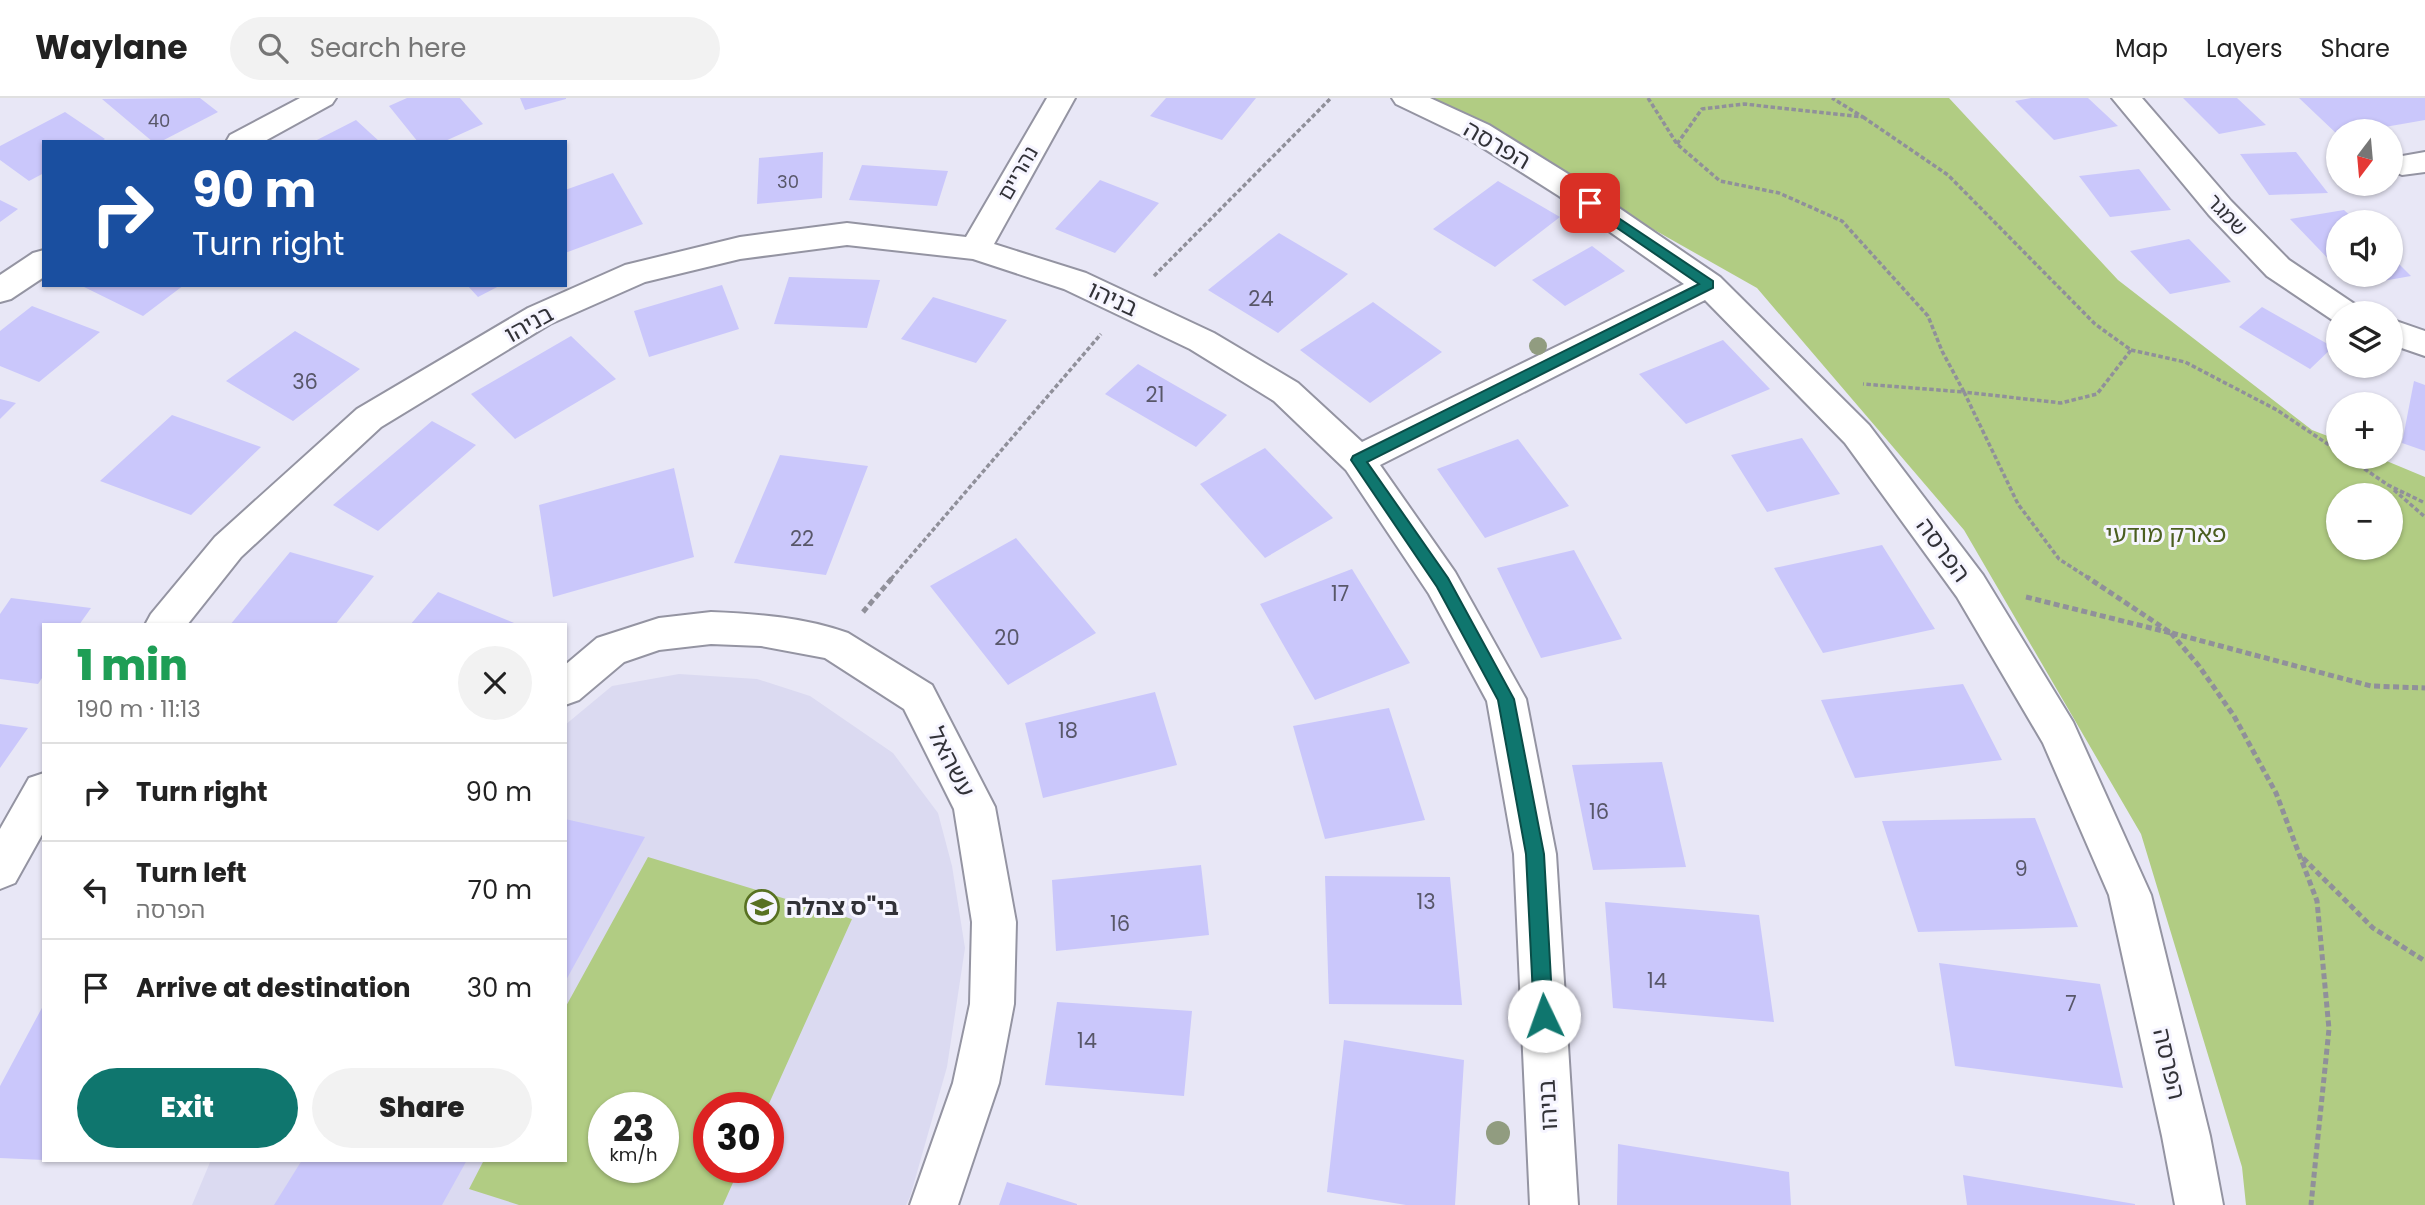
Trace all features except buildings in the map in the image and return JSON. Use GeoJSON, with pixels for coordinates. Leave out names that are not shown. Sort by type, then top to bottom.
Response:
{"type":"FeatureCollection","features":[{"type":"Feature","properties":{"kind":"street"},"geometry":{"type":"LineString","coordinates":[[244,140],[323,98]]}},
{"type":"Feature","properties":{"kind":"street","name":"נהריים"},"geometry":{"type":"LineString","coordinates":[[975,249],[1061,98]]}},
{"type":"Feature","properties":{"kind":"street","name":"הפרסה"},"geometry":{"type":"LineString","coordinates":[[1406,98],[1479,132],[1570,189],[1709,285],[1857,434],[1970,586],[2059,734],[2130,895],[2186,1136],[2199,1205]]}},
{"type":"Feature","properties":{"kind":"street","name":"שמגר"},"geometry":{"type":"LineString","coordinates":[[2126,98],[2220,208],[2278,268],[2328,301]]}},
{"type":"Feature","properties":{"kind":"street","name":"בניהו"},"geometry":{"type":"LineString","coordinates":[[166,623],[228,547],[369,418],[539,316],[636,273],[740,248],[847,234],[975,249],[1075,281],[1202,341],[1286,392],[1358,460],[1442,583],[1506,699],[1535,854],[1554,1205]]}},
{"type":"Feature","properties":{"kind":"street"},"geometry":{"type":"LineString","coordinates":[[0,292],[42,262]]}},
{"type":"Feature","properties":{"kind":"street"},"geometry":{"type":"LineString","coordinates":[[1358,460],[1709,285]]}},
{"type":"Feature","properties":{"kind":"street"},"geometry":{"type":"LineString","coordinates":[[2403,336],[2425,344]]}},
{"type":"Feature","properties":{"kind":"street","name":"עשהאל"},"geometry":{"type":"LineString","coordinates":[[567,686],[611,650],[659,634],[711,628],[761,630],[834,645],[918,697],[974,807],[994,922],[992,1004],[976,1083],[934,1205]]}},
{"type":"Feature","properties":{"kind":"street"},"geometry":{"type":"LineString","coordinates":[[0,869],[42,795]]}},
{"type":"Feature","properties":{"kind":"path"},"geometry":{"type":"LineString","coordinates":[[834,645],[1126,305],[1331,98]]}},
{"type":"Feature","properties":{"kind":"path"},"geometry":{"type":"LineString","coordinates":[[1648,98],[1677,144],[1720,181],[1779,193],[1842,220],[1928,316],[1942,351],[2018,504],[2059,559],[2171,633],[2199,666],[2234,716],[2276,793],[2317,901],[2329,1029],[2311,1205]]}},
{"type":"Feature","properties":{"kind":"path"},"geometry":{"type":"LineString","coordinates":[[1832,98],[1948,175],[2095,324],[2131,350],[2185,362],[2277,410],[2326,443]]}},
{"type":"Feature","properties":{"kind":"path"},"geometry":{"type":"LineString","coordinates":[[1677,144],[1702,109],[1744,104],[1863,117]]}},
{"type":"Feature","properties":{"kind":"path"},"geometry":{"type":"LineString","coordinates":[[1803,377],[2061,402],[2096,394],[2131,350]]}},
{"type":"Feature","properties":{"kind":"path"},"geometry":{"type":"LineString","coordinates":[[2365,469],[2385,483]]}},
{"type":"Feature","properties":{"kind":"path"},"geometry":{"type":"LineString","coordinates":[[2403,492],[2425,503]]}},
{"type":"Feature","properties":{"kind":"path"},"geometry":{"type":"LineString","coordinates":[[2403,498],[2425,517]]}},
{"type":"Feature","properties":{"kind":"path"},"geometry":{"type":"LineString","coordinates":[[1970,586],[2171,633],[2371,686],[2425,688]]}},
{"type":"Feature","properties":{"kind":"path"},"geometry":{"type":"LineString","coordinates":[[2300,855],[2373,928],[2425,961]]}},
{"type":"Feature","properties":{"kind":"shaded area","name":"בי\"ס צהלה"},"geometry":{"type":"Polygon","coordinates":[[[679,674],[757,679],[810,696],[893,753],[938,813],[952,866],[965,948],[947,1067],[906,1205],[192,1205],[210,1162],[567,1162],[567,723],[612,686],[679,674]]]}},
{"type":"Feature","properties":{"kind":"green space","name":"פארק מודעי"},"geometry":{"type":"Polygon","coordinates":[[[1421,98],[1949,98],[2118,280],[2312,430],[2326,435],[2326,469],[2403,468],[2425,477],[2425,1205],[2246,1205],[2242,1167],[2141,834],[1964,530],[1757,288],[1421,98]]]}},
{"type":"Feature","properties":{"kind":"green space"},"geometry":{"type":"Polygon","coordinates":[[[648,857],[852,919],[774,1092],[693,1092],[693,1183],[733,1183],[723,1205],[519,1205],[469,1189],[483,1162],[567,1162],[567,1004],[648,857]]]}},
{"type":"Feature","properties":{"kind":"place","name":"בי\"ס צהלה"},"geometry":{"type":"Point","coordinates":[762,907]}},
{"type":"Feature","properties":{"kind":"route"},"geometry":{"type":"LineString","coordinates":[[1544,1016],[1535,854],[1506,699],[1442,583],[1358,460],[1709,285],[1590,203]]}}]}
